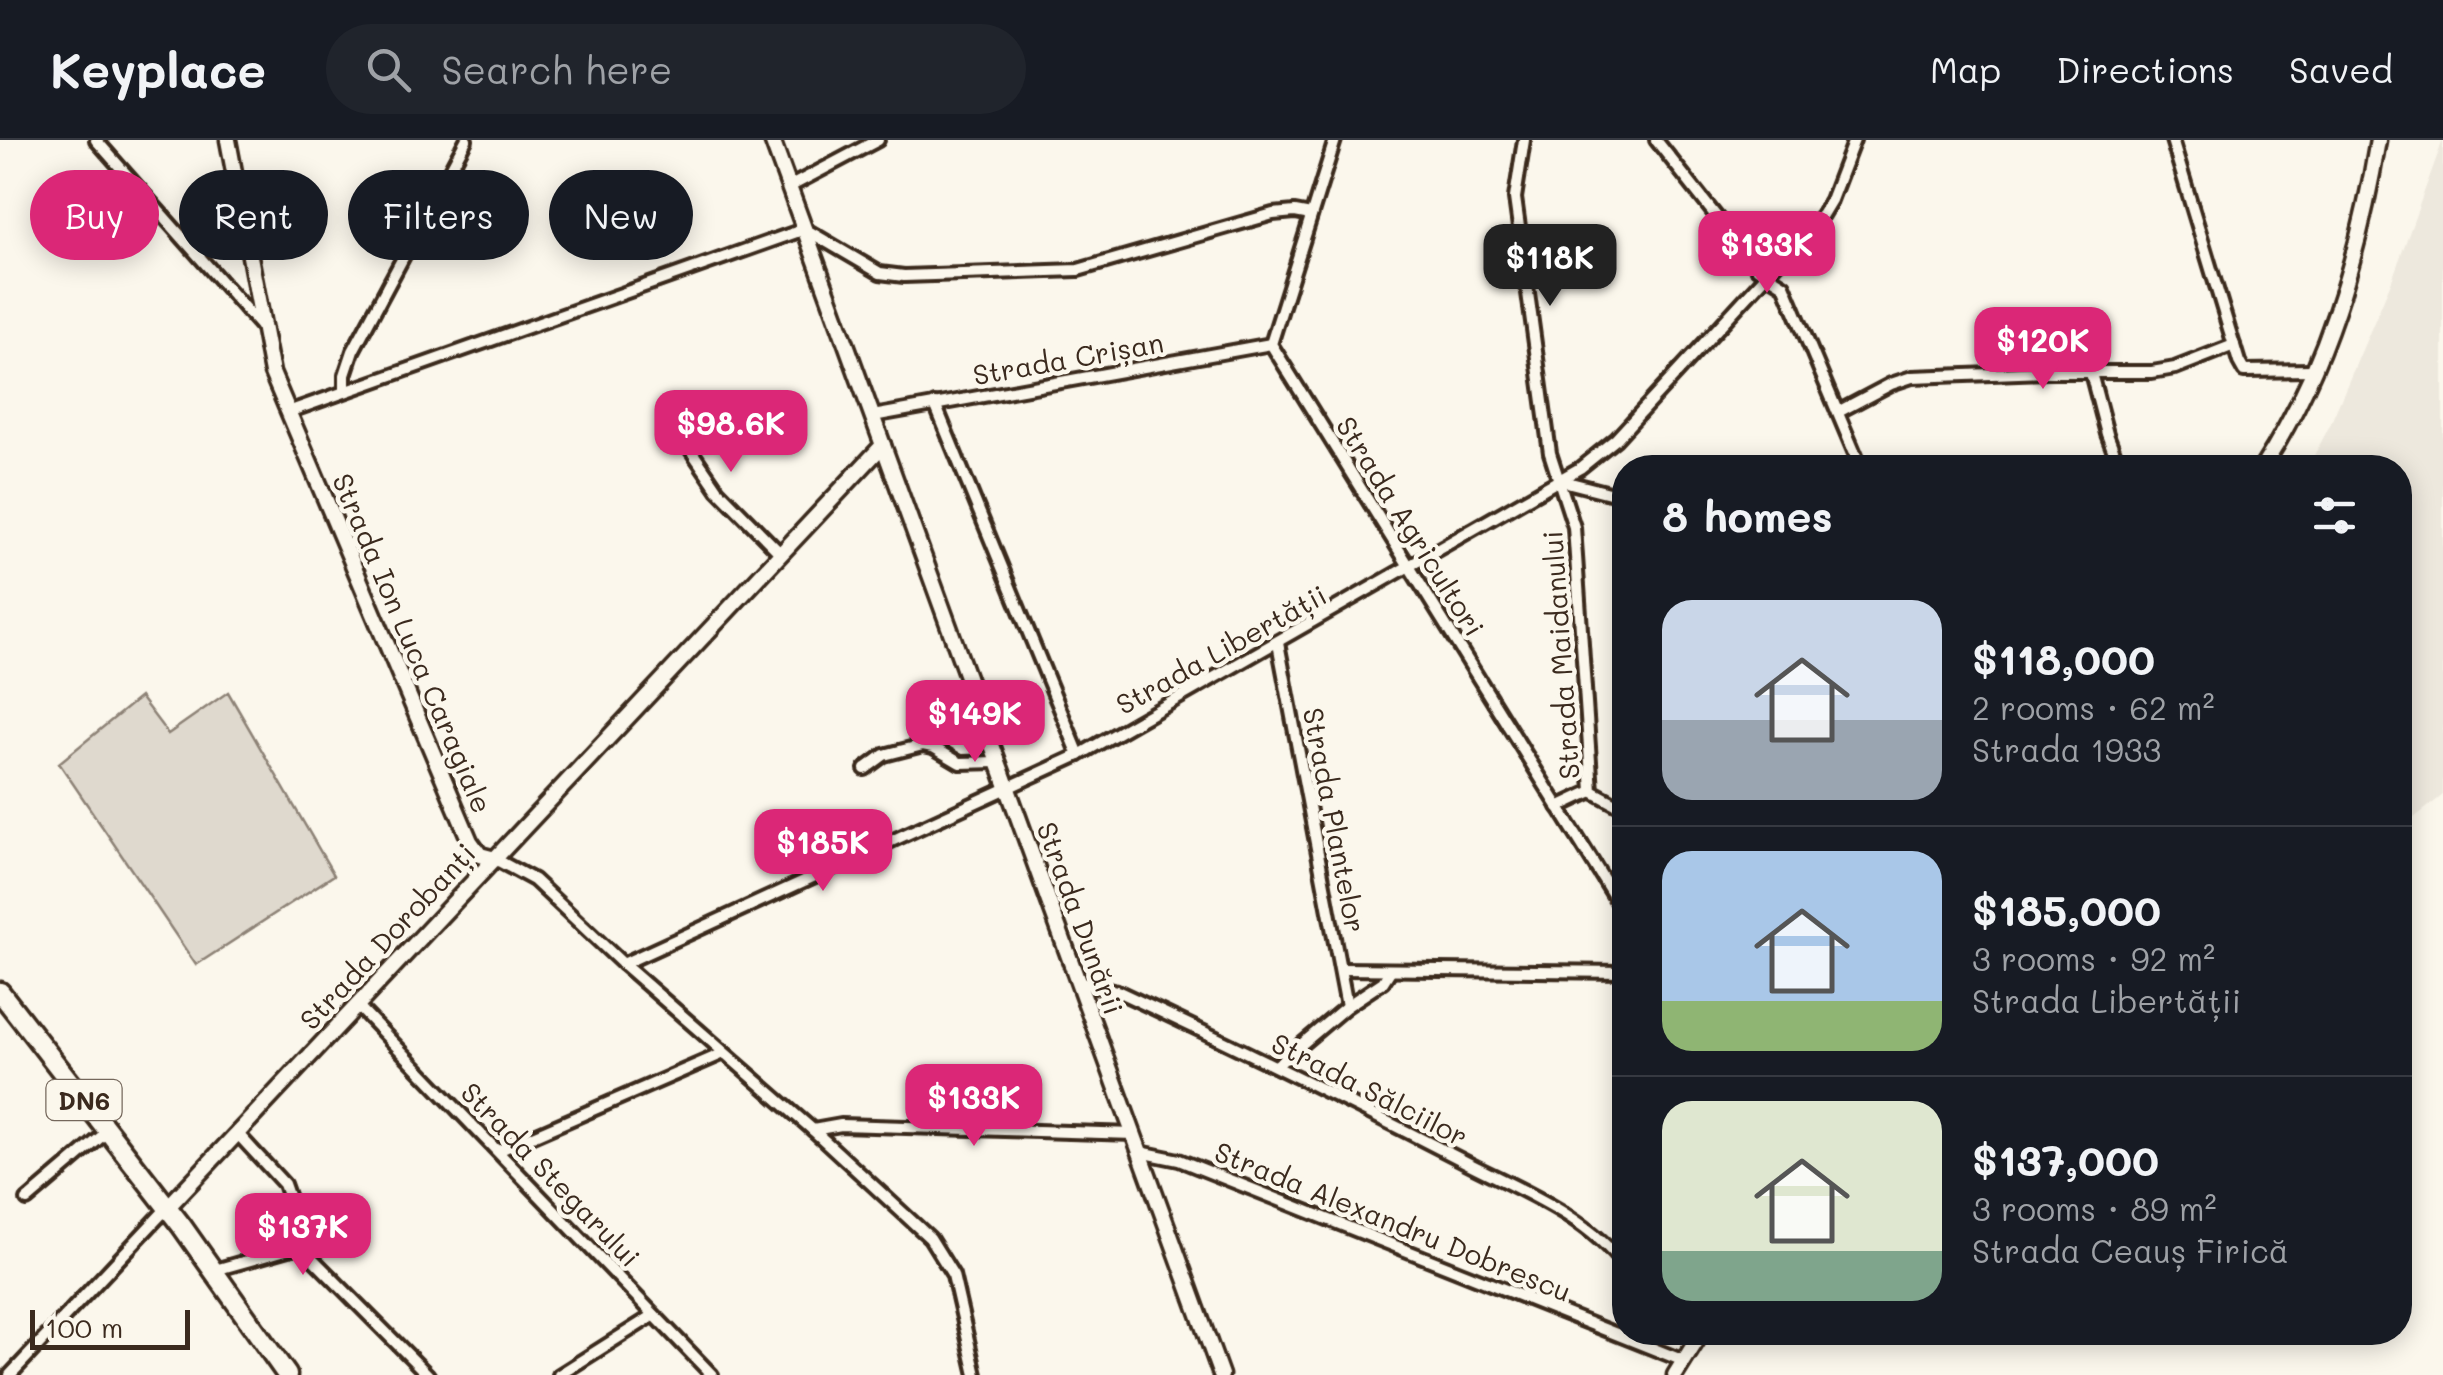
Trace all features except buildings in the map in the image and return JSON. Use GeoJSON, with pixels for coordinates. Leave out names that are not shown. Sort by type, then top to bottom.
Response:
{"type":"FeatureCollection","features":[{"type":"Feature","properties":{"kind":"highway","name":"DN6"},"geometry":{"type":"LineString","coordinates":[[0,992],[168,1207],[287,1375]]}},
{"type":"Feature","properties":{"kind":"street"},"geometry":{"type":"LineString","coordinates":[[96,140],[264,330]]}},
{"type":"Feature","properties":{"kind":"street","name":"Strada Ion Luca Caragiale"},"geometry":{"type":"LineString","coordinates":[[228,140],[272,373],[470,841],[480,854],[534,880],[930,1238],[953,1275],[976,1375]]}},
{"type":"Feature","properties":{"kind":"street"},"geometry":{"type":"LineString","coordinates":[[345,391],[345,375],[353,351],[466,140]]}},
{"type":"Feature","properties":{"kind":"street","name":"Strada Dunării"},"geometry":{"type":"LineString","coordinates":[[772,140],[1221,1375]]}},
{"type":"Feature","properties":{"kind":"street"},"geometry":{"type":"LineString","coordinates":[[789,187],[878,140]]}},
{"type":"Feature","properties":{"kind":"street"},"geometry":{"type":"LineString","coordinates":[[1271,344],[1335,140]]}},
{"type":"Feature","properties":{"kind":"street","name":"Strada Maidanului"},"geometry":{"type":"LineString","coordinates":[[1524,140],[1515,198],[1550,453],[1574,526],[1592,792],[1612,802]]}},
{"type":"Feature","properties":{"kind":"street"},"geometry":{"type":"LineString","coordinates":[[1656,140],[1750,259],[1784,285],[1855,455]]}},
{"type":"Feature","properties":{"kind":"street","name":"Strada Libertății"},"geometry":{"type":"LineString","coordinates":[[623,964],[1079,755],[1559,480],[1616,439],[1832,200],[1854,140]]}},
{"type":"Feature","properties":{"kind":"street"},"geometry":{"type":"LineString","coordinates":[[2172,140],[2244,370],[2314,370]]}},
{"type":"Feature","properties":{"kind":"street"},"geometry":{"type":"LineString","coordinates":[[2269,455],[2314,370],[2337,312],[2376,148],[2364,140]]}},
{"type":"Feature","properties":{"kind":"street"},"geometry":{"type":"LineString","coordinates":[[288,412],[805,230],[880,273],[904,276],[1078,270],[1283,212],[1311,216]]}},
{"type":"Feature","properties":{"kind":"street","name":"Strada Crișan"},"geometry":{"type":"LineString","coordinates":[[872,416],[1271,344]]}},
{"type":"Feature","properties":{"kind":"street","name":"Strada Agricultori"},"geometry":{"type":"LineString","coordinates":[[1271,344],[1612,893]]}},
{"type":"Feature","properties":{"kind":"street"},"geometry":{"type":"LineString","coordinates":[[1838,412],[1912,378],[2031,372],[2152,372],[2175,368],[2234,345]]}},
{"type":"Feature","properties":{"kind":"street"},"geometry":{"type":"LineString","coordinates":[[2091,374],[2116,455]]}},
{"type":"Feature","properties":{"kind":"street"},"geometry":{"type":"LineString","coordinates":[[935,404],[1079,755]]}},
{"type":"Feature","properties":{"kind":"street"},"geometry":{"type":"LineString","coordinates":[[665,412],[718,490],[780,553]]}},
{"type":"Feature","properties":{"kind":"street","name":"Strada Dorobanți"},"geometry":{"type":"LineString","coordinates":[[10,1375],[883,445]]}},
{"type":"Feature","properties":{"kind":"street"},"geometry":{"type":"LineString","coordinates":[[1559,480],[1612,495]]}},
{"type":"Feature","properties":{"kind":"street","name":"Strada Plantelor"},"geometry":{"type":"LineString","coordinates":[[1278,642],[1346,1006]]}},
{"type":"Feature","properties":{"kind":"street"},"geometry":{"type":"LineString","coordinates":[[866,769],[884,755],[923,745],[960,762],[997,762]]}},
{"type":"Feature","properties":{"kind":"street"},"geometry":{"type":"LineString","coordinates":[[1558,808],[1592,792]]}},
{"type":"Feature","properties":{"kind":"street"},"geometry":{"type":"LineString","coordinates":[[1340,969],[1612,972]]}},
{"type":"Feature","properties":{"kind":"street"},"geometry":{"type":"LineString","coordinates":[[1276,1066],[1346,1006],[1383,982],[1390,970]]}},
{"type":"Feature","properties":{"kind":"street","name":"Strada Sălciilor"},"geometry":{"type":"LineString","coordinates":[[1078,982],[1117,991],[1276,1066],[1567,1215],[1598,1236],[1612,1252]]}},
{"type":"Feature","properties":{"kind":"street","name":"Strada Stegarului"},"geometry":{"type":"LineString","coordinates":[[356,1004],[712,1375]]}},
{"type":"Feature","properties":{"kind":"street"},"geometry":{"type":"LineString","coordinates":[[498,1151],[724,1053]]}},
{"type":"Feature","properties":{"kind":"street"},"geometry":{"type":"LineString","coordinates":[[813,1130],[841,1125],[1134,1134]]}},
{"type":"Feature","properties":{"kind":"street"},"geometry":{"type":"LineString","coordinates":[[27,1200],[108,1131]]}},
{"type":"Feature","properties":{"kind":"street"},"geometry":{"type":"LineString","coordinates":[[238,1133],[284,1184],[303,1245],[310,1255],[428,1375]]}},
{"type":"Feature","properties":{"kind":"street","name":"Strada Alexandru Dobrescu"},"geometry":{"type":"LineString","coordinates":[[1140,1152],[1180,1160],[1612,1332]]}},
{"type":"Feature","properties":{"kind":"street"},"geometry":{"type":"LineString","coordinates":[[215,1270],[303,1245]]}},
{"type":"Feature","properties":{"kind":"street"},"geometry":{"type":"LineString","coordinates":[[559,1375],[654,1315]]}},
{"type":"Feature","properties":{"kind":"street","name":"Strada Alexandru Dobrescu"},"geometry":{"type":"LineString","coordinates":[[1644,1345],[1684,1361]]}},
{"type":"Feature","properties":{"kind":"street"},"geometry":{"type":"LineString","coordinates":[[1674,1375],[1690,1345]]}},
{"type":"Feature","properties":{"kind":"shaded area"},"geometry":{"type":"Polygon","coordinates":[[[2443,140],[2443,795],[2412,820],[2412,455],[2314,455],[2392,280],[2443,140]]]}},
{"type":"Feature","properties":{"kind":"shaded area"},"geometry":{"type":"Polygon","coordinates":[[[228,692],[334,875],[196,965],[59,763],[140,697],[168,734],[228,692]]]}}]}
